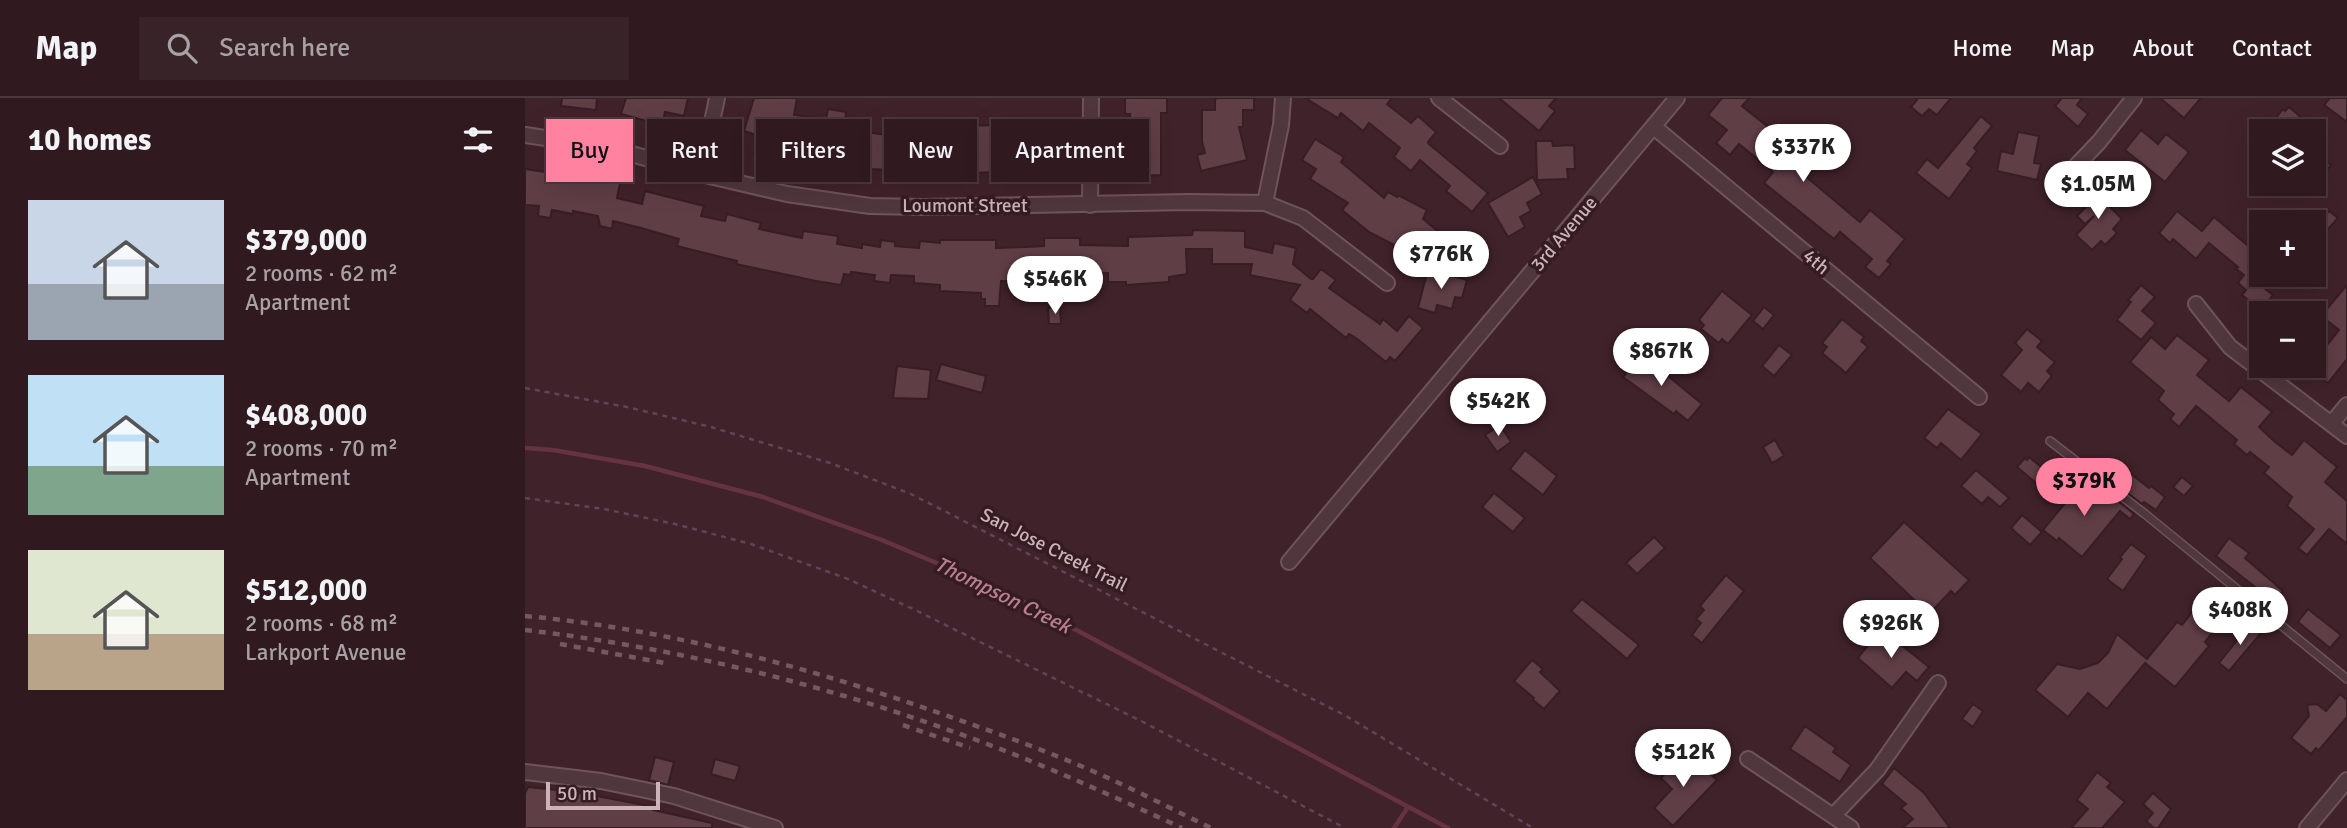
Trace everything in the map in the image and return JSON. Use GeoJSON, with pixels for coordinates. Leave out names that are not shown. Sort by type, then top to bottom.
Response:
{"type":"FeatureCollection","features":[{"type":"Feature","properties":{"kind":"street"},"geometry":{"type":"LineString","coordinates":[[713,119],[717,98]]}},
{"type":"Feature","properties":{"kind":"street"},"geometry":{"type":"LineString","coordinates":[[1090,205],[1091,98]]}},
{"type":"Feature","properties":{"kind":"street"},"geometry":{"type":"LineString","coordinates":[[1265,203],[1281,125],[1283,98]]}},
{"type":"Feature","properties":{"kind":"street"},"geometry":{"type":"LineString","coordinates":[[1439,98],[1500,146]]}},
{"type":"Feature","properties":{"kind":"street","name":"3rd Avenue"},"geometry":{"type":"LineString","coordinates":[[1289,562],[1677,98]]}},
{"type":"Feature","properties":{"kind":"street"},"geometry":{"type":"LineString","coordinates":[[2076,166],[2134,98]]}},
{"type":"Feature","properties":{"kind":"street","name":"4th"},"geometry":{"type":"LineString","coordinates":[[1654,127],[1979,397]]}},
{"type":"Feature","properties":{"kind":"street","name":"Loumont Street"},"geometry":{"type":"LineString","coordinates":[[525,135],[611,148],[647,158]]}},
{"type":"Feature","properties":{"kind":"street","name":"Loumont Street"},"geometry":{"type":"LineString","coordinates":[[735,182],[787,194],[870,206],[1265,203],[1303,218],[1387,283]]}},
{"type":"Feature","properties":{"kind":"street"},"geometry":{"type":"LineString","coordinates":[[2196,304],[2230,347],[2347,436]]}},
{"type":"Feature","properties":{"kind":"street"},"geometry":{"type":"LineString","coordinates":[[2332,423],[2347,405]]}},
{"type":"Feature","properties":{"kind":"street"},"geometry":{"type":"LineString","coordinates":[[1834,815],[1877,770],[1938,683]]}},
{"type":"Feature","properties":{"kind":"street"},"geometry":{"type":"LineString","coordinates":[[1748,759],[1851,828]]}},
{"type":"Feature","properties":{"kind":"street"},"geometry":{"type":"LineString","coordinates":[[525,772],[601,781],[674,796],[775,828]]}},
{"type":"Feature","properties":{"kind":"street"},"geometry":{"type":"LineString","coordinates":[[2307,828],[2347,780]]}},
{"type":"Feature","properties":{"kind":"lane"},"geometry":{"type":"LineString","coordinates":[[2050,441],[2145,514],[2347,679]]}},
{"type":"Feature","properties":{"kind":"path","name":"San Jose Creek Trail"},"geometry":{"type":"LineString","coordinates":[[525,388],[664,415],[751,437],[911,494],[1314,699],[1387,739],[1533,828]]}},
{"type":"Feature","properties":{"kind":"path"},"geometry":{"type":"LineString","coordinates":[[525,498],[604,509],[675,523],[751,544],[827,571],[1034,668],[1345,828]]}},
{"type":"Feature","properties":{"kind":"building"},"geometry":{"type":"Polygon","coordinates":[[[562,98],[597,98],[596,110],[561,106],[562,98]]]}},
{"type":"Feature","properties":{"kind":"building"},"geometry":{"type":"Polygon","coordinates":[[[626,98],[688,98],[684,116],[665,112],[663,119],[647,121],[621,114],[626,98]]]}},
{"type":"Feature","properties":{"kind":"building"},"geometry":{"type":"Polygon","coordinates":[[[754,98],[797,98],[794,115],[826,119],[756,119],[756,135],[744,131],[754,98]]]}},
{"type":"Feature","properties":{"kind":"building"},"geometry":{"type":"Polygon","coordinates":[[[1125,98],[1167,98],[1167,113],[1161,113],[1161,175],[1149,175],[1149,119],[1130,119],[1130,114],[1125,114],[1125,98]]]}},
{"type":"Feature","properties":{"kind":"building"},"geometry":{"type":"Polygon","coordinates":[[[1254,98],[1254,110],[1243,110],[1243,127],[1239,127],[1247,160],[1201,171],[1197,155],[1205,153],[1202,141],[1202,110],[1215,110],[1215,99],[1254,98]]]}},
{"type":"Feature","properties":{"kind":"building"},"geometry":{"type":"Polygon","coordinates":[[[1305,98],[1392,98],[1387,104],[1411,123],[1418,116],[1436,132],[1429,144],[1488,193],[1472,212],[1446,191],[1450,186],[1420,160],[1411,171],[1394,157],[1400,148],[1369,123],[1363,131],[1341,113],[1338,118],[1305,98]]]}},
{"type":"Feature","properties":{"kind":"building"},"geometry":{"type":"Polygon","coordinates":[[[1499,98],[1556,98],[1549,106],[1555,111],[1539,131],[1499,98]]]}},
{"type":"Feature","properties":{"kind":"building"},"geometry":{"type":"Polygon","coordinates":[[[1722,98],[1749,98],[1742,106],[1808,159],[1798,170],[1860,222],[1870,210],[1905,239],[1887,261],[1891,264],[1879,278],[1865,267],[1872,259],[1840,232],[1834,239],[1764,183],[1773,172],[1739,144],[1730,155],[1716,143],[1727,130],[1708,115],[1722,98]]]}},
{"type":"Feature","properties":{"kind":"building"},"geometry":{"type":"Polygon","coordinates":[[[1915,98],[1951,98],[1937,115],[1929,109],[1922,116],[1911,107],[1917,100],[1915,98]]]}},
{"type":"Feature","properties":{"kind":"building"},"geometry":{"type":"Polygon","coordinates":[[[2062,98],[2082,98],[2077,105],[2088,114],[2078,127],[2055,106],[2062,98]]]}},
{"type":"Feature","properties":{"kind":"building"},"geometry":{"type":"Polygon","coordinates":[[[2160,98],[2201,98],[2184,118],[2160,98]]]}},
{"type":"Feature","properties":{"kind":"building"},"geometry":{"type":"Polygon","coordinates":[[[2330,98],[2347,98],[2347,122],[2324,105],[2330,98]]]}},
{"type":"Feature","properties":{"kind":"building"},"geometry":{"type":"Polygon","coordinates":[[[2289,107],[2303,119],[2275,119],[2283,109],[2285,111],[2289,107]]]}},
{"type":"Feature","properties":{"kind":"building"},"geometry":{"type":"Polygon","coordinates":[[[828,109],[846,112],[845,119],[826,119],[828,109]]]}},
{"type":"Feature","properties":{"kind":"building"},"geometry":{"type":"Polygon","coordinates":[[[1981,116],[1992,126],[1974,148],[1977,151],[1967,164],[1972,168],[1949,199],[1916,173],[1927,159],[1938,168],[1981,116]]]}},
{"type":"Feature","properties":{"kind":"building"},"geometry":{"type":"Polygon","coordinates":[[[991,125],[991,172],[977,173],[977,126],[991,125]]]}},
{"type":"Feature","properties":{"kind":"building"},"geometry":{"type":"Polygon","coordinates":[[[2141,130],[2158,144],[2166,134],[2189,152],[2165,182],[2125,150],[2141,130]]]}},
{"type":"Feature","properties":{"kind":"building"},"geometry":{"type":"Polygon","coordinates":[[[2018,132],[2039,136],[2034,163],[2041,164],[2037,180],[1997,171],[2001,151],[2013,154],[2018,132]]]}},
{"type":"Feature","properties":{"kind":"building"},"geometry":{"type":"Polygon","coordinates":[[[870,133],[884,135],[884,170],[870,169],[870,133]]]}},
{"type":"Feature","properties":{"kind":"building"},"geometry":{"type":"Polygon","coordinates":[[[1315,139],[1344,157],[1341,162],[1384,198],[1388,192],[1427,210],[1423,219],[1451,242],[1428,269],[1397,244],[1396,246],[1369,232],[1342,210],[1348,203],[1310,179],[1316,169],[1302,160],[1315,139]]]}},
{"type":"Feature","properties":{"kind":"building"},"geometry":{"type":"Polygon","coordinates":[[[1536,141],[1552,141],[1553,146],[1574,145],[1575,169],[1567,169],[1568,179],[1537,180],[1536,141]]]}},
{"type":"Feature","properties":{"kind":"building"},"geometry":{"type":"Polygon","coordinates":[[[525,169],[546,172],[546,182],[620,183],[617,198],[642,204],[645,191],[704,206],[701,216],[725,221],[727,214],[761,223],[759,229],[802,238],[803,231],[838,236],[837,244],[862,248],[862,244],[880,247],[881,240],[895,242],[895,246],[919,248],[920,241],[940,243],[940,240],[996,240],[996,248],[1044,246],[1044,238],[1080,238],[1080,245],[1128,246],[1128,237],[1192,235],[1193,230],[1245,231],[1245,247],[1272,253],[1274,243],[1296,248],[1293,264],[1311,279],[1321,269],[1336,280],[1329,288],[1380,324],[1383,319],[1397,331],[1409,316],[1423,328],[1395,361],[1390,357],[1386,362],[1356,338],[1349,334],[1346,338],[1310,309],[1307,313],[1290,300],[1300,285],[1250,275],[1252,264],[1212,264],[1212,249],[1186,249],[1187,274],[1169,277],[1169,282],[1126,285],[1126,282],[1108,282],[1108,273],[1081,274],[1081,281],[1001,281],[999,306],[985,306],[981,293],[940,291],[940,285],[914,283],[914,276],[891,275],[890,283],[874,281],[875,275],[851,272],[851,275],[844,274],[841,285],[816,281],[736,264],[737,261],[677,246],[679,239],[641,228],[613,221],[612,229],[600,226],[598,216],[552,210],[550,218],[538,216],[539,206],[525,205],[525,169]]]}},
{"type":"Feature","properties":{"kind":"building"},"geometry":{"type":"Polygon","coordinates":[[[1533,177],[1542,194],[1527,203],[1531,211],[1520,217],[1525,227],[1508,237],[1488,203],[1533,177]]]}},
{"type":"Feature","properties":{"kind":"building"},"geometry":{"type":"Polygon","coordinates":[[[2102,191],[2110,199],[2106,203],[2122,219],[2113,229],[2117,233],[2105,245],[2101,241],[2092,250],[2076,235],[2094,216],[2085,224],[2077,216],[2088,205],[2083,201],[2092,192],[2097,196],[2102,191]]]}},
{"type":"Feature","properties":{"kind":"building"},"geometry":{"type":"Polygon","coordinates":[[[2177,211],[2202,231],[2214,217],[2249,246],[2249,287],[2265,287],[2273,295],[2268,301],[2250,301],[2242,295],[2246,290],[2238,283],[2244,275],[2209,243],[2196,259],[2173,239],[2170,243],[2159,233],[2177,211]]]}},
{"type":"Feature","properties":{"kind":"building"},"geometry":{"type":"Polygon","coordinates":[[[2329,211],[2338,218],[2326,231],[2326,214],[2329,211]]]}},
{"type":"Feature","properties":{"kind":"building"},"geometry":{"type":"Polygon","coordinates":[[[1428,269],[1467,280],[1462,298],[1455,297],[1452,309],[1437,305],[1435,313],[1418,308],[1428,269]]]}},
{"type":"Feature","properties":{"kind":"building"},"geometry":{"type":"Polygon","coordinates":[[[2141,285],[2155,297],[2142,311],[2156,323],[2141,340],[2117,320],[2131,302],[2128,300],[2141,285]]]}},
{"type":"Feature","properties":{"kind":"building"},"geometry":{"type":"Polygon","coordinates":[[[2347,285],[2347,359],[2328,383],[2322,378],[2326,378],[2326,346],[2339,330],[2326,320],[2326,310],[2347,285]]]}},
{"type":"Feature","properties":{"kind":"building"},"geometry":{"type":"Polygon","coordinates":[[[1722,291],[1752,315],[1728,344],[1722,339],[1719,343],[1701,329],[1704,325],[1699,320],[1722,291]]]}},
{"type":"Feature","properties":{"kind":"building"},"geometry":{"type":"Polygon","coordinates":[[[1060,307],[1061,324],[1049,324],[1048,308],[1060,307]]]}},
{"type":"Feature","properties":{"kind":"building"},"geometry":{"type":"Polygon","coordinates":[[[1764,307],[1774,315],[1763,329],[1753,321],[1764,307]]]}},
{"type":"Feature","properties":{"kind":"building"},"geometry":{"type":"Polygon","coordinates":[[[1842,319],[1864,337],[1861,341],[1868,347],[1846,373],[1822,353],[1827,347],[1822,343],[1842,319]]]}},
{"type":"Feature","properties":{"kind":"building"},"geometry":{"type":"Polygon","coordinates":[[[2027,329],[2042,341],[2037,347],[2055,362],[2047,371],[2052,376],[2039,392],[2028,383],[2021,392],[2001,375],[2022,350],[2015,343],[2027,329]]]}},
{"type":"Feature","properties":{"kind":"building"},"geometry":{"type":"Polygon","coordinates":[[[2177,335],[2209,360],[2197,375],[2229,401],[2241,387],[2272,412],[2259,427],[2274,441],[2292,455],[2304,440],[2337,467],[2325,482],[2347,501],[2347,544],[2329,529],[2307,555],[2298,548],[2314,529],[2287,506],[2292,497],[2264,473],[2269,467],[2250,452],[2247,455],[2234,444],[2237,440],[2196,406],[2179,427],[2170,419],[2174,414],[2158,400],[2164,391],[2130,362],[2151,337],[2165,349],[2177,335]]]}},
{"type":"Feature","properties":{"kind":"building"},"geometry":{"type":"Polygon","coordinates":[[[1779,345],[1792,355],[1774,376],[1762,366],[1779,345]]]}},
{"type":"Feature","properties":{"kind":"building"},"geometry":{"type":"Polygon","coordinates":[[[1634,350],[1665,380],[1668,376],[1702,404],[1688,421],[1623,377],[1632,366],[1625,360],[1634,350]]]}},
{"type":"Feature","properties":{"kind":"building"},"geometry":{"type":"Polygon","coordinates":[[[941,364],[986,376],[982,393],[936,380],[941,364]]]}},
{"type":"Feature","properties":{"kind":"building"},"geometry":{"type":"Polygon","coordinates":[[[897,366],[931,370],[928,399],[893,398],[897,366]]]}},
{"type":"Feature","properties":{"kind":"building"},"geometry":{"type":"Polygon","coordinates":[[[1948,409],[1982,434],[1961,460],[1941,443],[1937,448],[1924,438],[1948,409]]]}},
{"type":"Feature","properties":{"kind":"building"},"geometry":{"type":"Polygon","coordinates":[[[1500,425],[1511,442],[1497,452],[1485,435],[1500,425]]]}},
{"type":"Feature","properties":{"kind":"building"},"geometry":{"type":"Polygon","coordinates":[[[1775,440],[1784,456],[1772,463],[1763,447],[1775,440]]]}},
{"type":"Feature","properties":{"kind":"building"},"geometry":{"type":"Polygon","coordinates":[[[1525,450],[1557,476],[1543,495],[1510,469],[1525,450]]]}},
{"type":"Feature","properties":{"kind":"building"},"geometry":{"type":"Polygon","coordinates":[[[2029,457],[2052,476],[2042,488],[2017,467],[2029,457]]]}},
{"type":"Feature","properties":{"kind":"building"},"geometry":{"type":"Polygon","coordinates":[[[1976,470],[2009,498],[2000,507],[1988,497],[1982,504],[1961,486],[1976,470]]]}},
{"type":"Feature","properties":{"kind":"building"},"geometry":{"type":"Polygon","coordinates":[[[2131,474],[2165,497],[2156,510],[2144,502],[2142,504],[2120,487],[2131,474]]]}},
{"type":"Feature","properties":{"kind":"building"},"geometry":{"type":"Polygon","coordinates":[[[2182,477],[2193,486],[2184,496],[2173,487],[2182,477]]]}},
{"type":"Feature","properties":{"kind":"building"},"geometry":{"type":"Polygon","coordinates":[[[2084,480],[2109,501],[2113,497],[2134,514],[2130,519],[2120,511],[2082,557],[2059,538],[2057,541],[2043,530],[2084,480]]]}},
{"type":"Feature","properties":{"kind":"building"},"geometry":{"type":"Polygon","coordinates":[[[1494,493],[1525,518],[1513,532],[1482,507],[1494,493]]]}},
{"type":"Feature","properties":{"kind":"building"},"geometry":{"type":"Polygon","coordinates":[[[2022,515],[2042,532],[2030,545],[2011,528],[2022,515]]]}},
{"type":"Feature","properties":{"kind":"building"},"geometry":{"type":"Polygon","coordinates":[[[1904,522],[1969,580],[1955,595],[1951,591],[1929,614],[1870,558],[1904,522]]]}},
{"type":"Feature","properties":{"kind":"building"},"geometry":{"type":"Polygon","coordinates":[[[1654,537],[1665,548],[1637,574],[1626,563],[1654,537]]]}},
{"type":"Feature","properties":{"kind":"building"},"geometry":{"type":"Polygon","coordinates":[[[2229,538],[2249,553],[2245,558],[2283,591],[2274,602],[2216,556],[2229,538]]]}},
{"type":"Feature","properties":{"kind":"building"},"geometry":{"type":"Polygon","coordinates":[[[2131,544],[2147,556],[2123,591],[2107,579],[2131,544]]]}},
{"type":"Feature","properties":{"kind":"building"},"geometry":{"type":"Polygon","coordinates":[[[1726,575],[1744,591],[1702,643],[1692,635],[1701,623],[1696,619],[1704,610],[1700,606],[1726,575]]]}},
{"type":"Feature","properties":{"kind":"building"},"geometry":{"type":"Polygon","coordinates":[[[1582,599],[1639,645],[1627,659],[1571,611],[1582,599]]]}},
{"type":"Feature","properties":{"kind":"building"},"geometry":{"type":"Polygon","coordinates":[[[2200,602],[2222,620],[2205,642],[2209,646],[2175,687],[2145,663],[2107,709],[2088,693],[2068,717],[2035,690],[2057,664],[2080,669],[2098,663],[2108,653],[2117,634],[2147,659],[2177,622],[2182,625],[2200,602]]]}},
{"type":"Feature","properties":{"kind":"building"},"geometry":{"type":"Polygon","coordinates":[[[2308,609],[2341,635],[2330,648],[2298,622],[2308,609]]]}},
{"type":"Feature","properties":{"kind":"building"},"geometry":{"type":"Polygon","coordinates":[[[2250,624],[2261,633],[2229,671],[2219,663],[2250,624]]]}},
{"type":"Feature","properties":{"kind":"building"},"geometry":{"type":"Polygon","coordinates":[[[1881,629],[1929,667],[1917,681],[1906,672],[1892,688],[1858,658],[1881,629]]]}},
{"type":"Feature","properties":{"kind":"building"},"geometry":{"type":"Polygon","coordinates":[[[1532,660],[1543,669],[1540,672],[1560,691],[1544,709],[1514,681],[1532,660]]]}},
{"type":"Feature","properties":{"kind":"building"},"geometry":{"type":"Polygon","coordinates":[[[2340,694],[2347,700],[2347,717],[2319,750],[2316,748],[2311,754],[2291,738],[2309,716],[2307,705],[2317,704],[2326,711],[2340,694]]]}},
{"type":"Feature","properties":{"kind":"building"},"geometry":{"type":"Polygon","coordinates":[[[1973,704],[1983,711],[1973,727],[1962,719],[1973,704]]]}},
{"type":"Feature","properties":{"kind":"building"},"geometry":{"type":"Polygon","coordinates":[[[1805,726],[1836,748],[1833,752],[1851,765],[1840,782],[1790,749],[1805,726]]]}},
{"type":"Feature","properties":{"kind":"building"},"geometry":{"type":"Polygon","coordinates":[[[1682,754],[1717,780],[1673,826],[1654,808],[1672,789],[1661,778],[1682,754]]]}},
{"type":"Feature","properties":{"kind":"building"},"geometry":{"type":"Polygon","coordinates":[[[655,757],[674,762],[668,785],[649,780],[655,757]]]}},
{"type":"Feature","properties":{"kind":"building"},"geometry":{"type":"Polygon","coordinates":[[[715,759],[740,766],[735,781],[711,774],[715,759]]]}},
{"type":"Feature","properties":{"kind":"building"},"geometry":{"type":"Polygon","coordinates":[[[1894,768],[1924,793],[1950,828],[1902,828],[1913,819],[1901,808],[1906,804],[1882,784],[1894,768]]]}},
{"type":"Feature","properties":{"kind":"building"},"geometry":{"type":"Polygon","coordinates":[[[2097,772],[2111,783],[2107,787],[2125,802],[2102,828],[2071,828],[2088,809],[2077,800],[2097,772]]]}},
{"type":"Feature","properties":{"kind":"building"},"geometry":{"type":"Polygon","coordinates":[[[528,787],[576,792],[654,807],[653,810],[712,823],[712,828],[525,828],[525,793],[528,787]]]}},
{"type":"Feature","properties":{"kind":"building"},"geometry":{"type":"Polygon","coordinates":[[[2153,793],[2171,809],[2158,828],[2146,821],[2153,813],[2143,804],[2153,793]]]}},
{"type":"Feature","properties":{"kind":"waterway","name":"Thompson Creek"},"geometry":{"type":"LineString","coordinates":[[525,448],[553,450],[645,466],[763,497],[882,540],[1005,592],[1448,828]]}},
{"type":"Feature","properties":{"kind":"waterway"},"geometry":{"type":"LineString","coordinates":[[1394,828],[1408,807]]}},
{"type":"Feature","properties":{"kind":"railway"},"geometry":{"type":"LineString","coordinates":[[525,616],[684,640],[840,681],[942,714],[1045,752],[1106,777],[1211,828]]}},
{"type":"Feature","properties":{"kind":"railway"},"geometry":{"type":"LineString","coordinates":[[525,630],[689,657],[852,698],[1014,754],[1182,828]]}},
{"type":"Feature","properties":{"kind":"railway"},"geometry":{"type":"LineString","coordinates":[[560,644],[670,664]]}},
{"type":"Feature","properties":{"kind":"railway"},"geometry":{"type":"LineString","coordinates":[[903,725],[970,748]]}}]}
